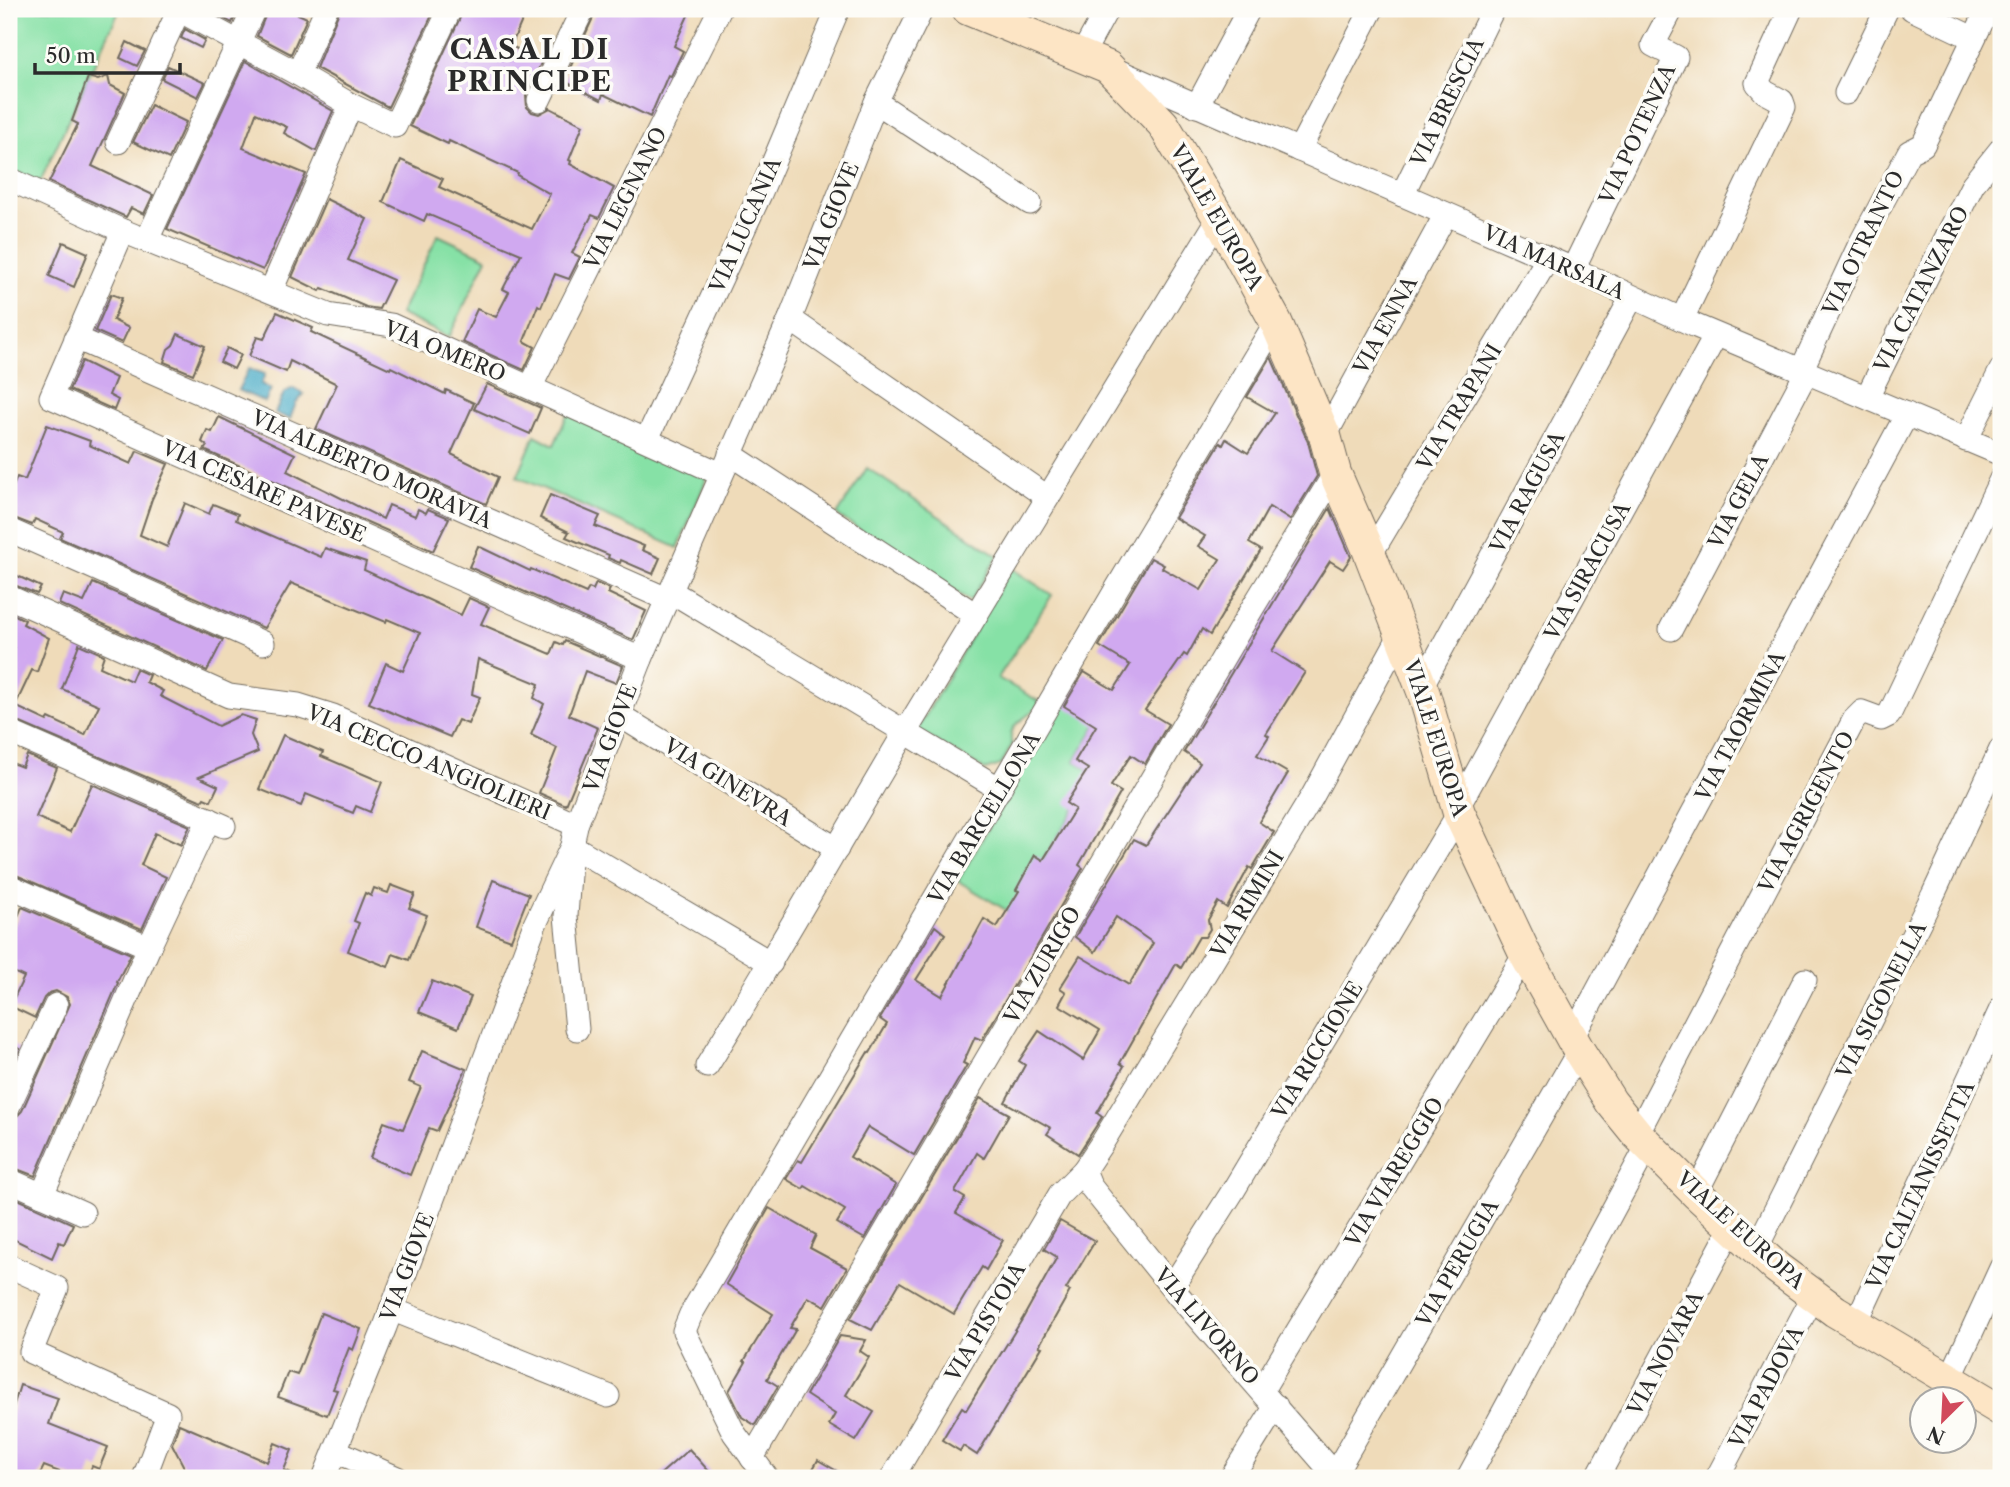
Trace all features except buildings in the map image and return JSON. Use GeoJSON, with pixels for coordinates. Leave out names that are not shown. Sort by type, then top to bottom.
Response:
{"type":"FeatureCollection","features":[{"type":"Feature","properties":{"kind":"street"},"geometry":{"type":"LineString","coordinates":[[118,142],[178,9],[351,105],[396,126],[450,9]]}},
{"type":"Feature","properties":{"kind":"street"},"geometry":{"type":"LineString","coordinates":[[147,240],[254,9]]}},
{"type":"Feature","properties":{"kind":"street"},"geometry":{"type":"LineString","coordinates":[[298,74],[326,9]]}},
{"type":"Feature","properties":{"kind":"street"},"geometry":{"type":"LineString","coordinates":[[539,100],[583,9]]}},
{"type":"Feature","properties":{"kind":"street","name":"VIA LEGNANO"},"geometry":{"type":"LineString","coordinates":[[531,386],[720,9]]}},
{"type":"Feature","properties":{"kind":"street","name":"VIA LUCANIA"},"geometry":{"type":"LineString","coordinates":[[647,439],[760,194],[838,9]]}},
{"type":"Feature","properties":{"kind":"street","name":"VIA GIOVE"},"geometry":{"type":"LineString","coordinates":[[324,1478],[391,1309],[536,924],[574,836],[641,659],[790,319],[876,102],[922,9]]}},
{"type":"Feature","properties":{"kind":"street","name":"VIALE EUROPA"},"geometry":{"type":"LineString","coordinates":[[968,9],[1095,61],[1163,124],[1219,218],[1276,322],[1325,436],[1335,473],[1421,687],[1459,810],[1525,954],[1611,1102],[1642,1139],[1696,1193],[1756,1249],[1814,1295],[2001,1410]]}},
{"type":"Feature","properties":{"kind":"street"},"geometry":{"type":"LineString","coordinates":[[1095,61],[1107,9]]}},
{"type":"Feature","properties":{"kind":"street"},"geometry":{"type":"LineString","coordinates":[[1197,106],[1249,9]]}},
{"type":"Feature","properties":{"kind":"street"},"geometry":{"type":"LineString","coordinates":[[1299,150],[1372,9]]}},
{"type":"Feature","properties":{"kind":"street","name":"VIA BRESCIA"},"geometry":{"type":"LineString","coordinates":[[1402,195],[1493,9]]}},
{"type":"Feature","properties":{"kind":"street","name":"VIA POTENZA"},"geometry":{"type":"LineString","coordinates":[[1573,269],[1676,57],[1653,46],[1672,9]]}},
{"type":"Feature","properties":{"kind":"street"},"geometry":{"type":"LineString","coordinates":[[1682,319],[1784,107],[1782,101],[1765,92],[1757,83],[1791,9]]}},
{"type":"Feature","properties":{"kind":"street"},"geometry":{"type":"LineString","coordinates":[[1846,93],[1888,9]]}},
{"type":"Feature","properties":{"kind":"street"},"geometry":{"type":"LineString","coordinates":[[1912,9],[1973,38]]}},
{"type":"Feature","properties":{"kind":"street","name":"VIA OTRANTO"},"geometry":{"type":"LineString","coordinates":[[1804,372],[1859,246],[1909,152],[1923,145],[1988,9]]}},
{"type":"Feature","properties":{"kind":"street","name":"VIA MARSALA"},"geometry":{"type":"LineString","coordinates":[[1095,61],[1573,269],[1716,335],[2001,454]]}},
{"type":"Feature","properties":{"kind":"street"},"geometry":{"type":"LineString","coordinates":[[876,102],[1030,204]]}},
{"type":"Feature","properties":{"kind":"street"},"geometry":{"type":"LineString","coordinates":[[271,291],[351,105]]}},
{"type":"Feature","properties":{"kind":"street","name":"VIA CATANZARO"},"geometry":{"type":"LineString","coordinates":[[1867,397],[1973,184],[2001,149]]}},
{"type":"Feature","properties":{"kind":"street","name":"VIA OMERO"},"geometry":{"type":"LineString","coordinates":[[9,179],[123,231],[328,315],[391,325],[647,439],[726,464],[976,615]]}},
{"type":"Feature","properties":{"kind":"street","name":"VIA ENNA"},"geometry":{"type":"LineString","coordinates":[[1325,436],[1446,214]]}},
{"type":"Feature","properties":{"kind":"street"},"geometry":{"type":"LineString","coordinates":[[707,1066],[771,963],[1047,497],[1219,218]]}},
{"type":"Feature","properties":{"kind":"street","name":"VIA CESARE PAVESE"},"geometry":{"type":"LineString","coordinates":[[123,231],[51,397],[641,659]]}},
{"type":"Feature","properties":{"kind":"street","name":"VIA TRAPANI"},"geometry":{"type":"LineString","coordinates":[[1370,555],[1548,258]]}},
{"type":"Feature","properties":{"kind":"street","name":"VIA RAGUSA"},"geometry":{"type":"LineString","coordinates":[[1421,687],[1632,297]]}},
{"type":"Feature","properties":{"kind":"street"},"geometry":{"type":"LineString","coordinates":[[790,319],[1047,497]]}},
{"type":"Feature","properties":{"kind":"street","name":"VIA BARCELLONA"},"geometry":{"type":"LineString","coordinates":[[752,1458],[734,1433],[684,1331],[691,1314],[1276,322]]}},
{"type":"Feature","properties":{"kind":"street","name":"VIA SIRACUSA"},"geometry":{"type":"LineString","coordinates":[[1459,810],[1716,335]]}},
{"type":"Feature","properties":{"kind":"street","name":"VIA ALBERTO MORAVIA"},"geometry":{"type":"LineString","coordinates":[[76,338],[670,596],[906,731],[1000,789]]}},
{"type":"Feature","properties":{"kind":"street"},"geometry":{"type":"LineString","coordinates":[[1966,440],[2001,370]]}},
{"type":"Feature","properties":{"kind":"street","name":"VIA GELA"},"geometry":{"type":"LineString","coordinates":[[1671,629],[1804,372]]}},
{"type":"Feature","properties":{"kind":"street","name":"VIA TAORMINA"},"geometry":{"type":"LineString","coordinates":[[1576,1045],[1907,414]]}},
{"type":"Feature","properties":{"kind":"street","name":"VIA ZURIGO"},"geometry":{"type":"LineString","coordinates":[[752,1458],[1335,473]]}},
{"type":"Feature","properties":{"kind":"street","name":"VIA AGRIGENTO"},"geometry":{"type":"LineString","coordinates":[[1642,1139],[1854,720],[1862,712],[1881,719],[1888,715],[2001,479]]}},
{"type":"Feature","properties":{"kind":"street"},"geometry":{"type":"LineString","coordinates":[[9,530],[263,643]]}},
{"type":"Feature","properties":{"kind":"street","name":"VIA CECCO ANGIOLIERI"},"geometry":{"type":"LineString","coordinates":[[9,597],[229,696],[299,705],[333,716],[574,836]]}},
{"type":"Feature","properties":{"kind":"street","name":"VIA RIMINI"},"geometry":{"type":"LineString","coordinates":[[1084,1170],[1312,797],[1401,634]]}},
{"type":"Feature","properties":{"kind":"street","name":"VIA GINEVRA"},"geometry":{"type":"LineString","coordinates":[[619,715],[837,849]]}},
{"type":"Feature","properties":{"kind":"street"},"geometry":{"type":"LineString","coordinates":[[9,732],[216,823],[149,947],[42,1195]]}},
{"type":"Feature","properties":{"kind":"street","name":"VIA SIGONELLA"},"geometry":{"type":"LineString","coordinates":[[1756,1249],[1933,895],[2001,749]]}},
{"type":"Feature","properties":{"kind":"street","name":"VIA RICCIONE"},"geometry":{"type":"LineString","coordinates":[[1172,1287],[1233,1191],[1459,810]]}},
{"type":"Feature","properties":{"kind":"street"},"geometry":{"type":"LineString","coordinates":[[577,1029],[566,916],[574,836],[771,963]]}},
{"type":"Feature","properties":{"kind":"street"},"geometry":{"type":"LineString","coordinates":[[9,886],[149,947]]}},
{"type":"Feature","properties":{"kind":"street","name":"VIA VIAREGGIO"},"geometry":{"type":"LineString","coordinates":[[1231,1478],[1269,1398],[1525,954]]}},
{"type":"Feature","properties":{"kind":"street"},"geometry":{"type":"LineString","coordinates":[[1696,1193],[1805,980]]}},
{"type":"Feature","properties":{"kind":"street"},"geometry":{"type":"LineString","coordinates":[[9,1105],[56,1005]]}},
{"type":"Feature","properties":{"kind":"street","name":"VIA CALTANISSETTA"},"geometry":{"type":"LineString","coordinates":[[1856,1323],[2001,1009]]}},
{"type":"Feature","properties":{"kind":"street","name":"VIA PERUGIA"},"geometry":{"type":"LineString","coordinates":[[1335,1477],[1576,1045]]}},
{"type":"Feature","properties":{"kind":"street"},"geometry":{"type":"LineString","coordinates":[[1468,1478],[1642,1139]]}},
{"type":"Feature","properties":{"kind":"street","name":"VIA LIVORNO"},"geometry":{"type":"LineString","coordinates":[[1084,1170],[1091,1187],[1172,1287],[1335,1477]]}},
{"type":"Feature","properties":{"kind":"street","name":"VIA PISTOIA"},"geometry":{"type":"LineString","coordinates":[[892,1478],[1060,1194],[1084,1170]]}},
{"type":"Feature","properties":{"kind":"street"},"geometry":{"type":"LineString","coordinates":[[9,1180],[83,1213]]}},
{"type":"Feature","properties":{"kind":"street","name":"VIA NOVARA"},"geometry":{"type":"LineString","coordinates":[[1597,1478],[1732,1227]]}},
{"type":"Feature","properties":{"kind":"street"},"geometry":{"type":"LineString","coordinates":[[9,1266],[57,1288],[31,1352],[168,1414],[144,1478]]}},
{"type":"Feature","properties":{"kind":"street"},"geometry":{"type":"LineString","coordinates":[[1950,1379],[2001,1268]]}},
{"type":"Feature","properties":{"kind":"street","name":"VIA PADOVA"},"geometry":{"type":"LineString","coordinates":[[1717,1478],[1814,1295]]}},
{"type":"Feature","properties":{"kind":"street"},"geometry":{"type":"LineString","coordinates":[[391,1309],[608,1396]]}},
{"type":"Feature","properties":{"kind":"street"},"geometry":{"type":"LineString","coordinates":[[336,1451],[397,1478]]}},
{"type":"Feature","properties":{"kind":"street"},"geometry":{"type":"LineString","coordinates":[[752,1458],[767,1478]]}},
{"type":"Feature","properties":{"kind":"green space"},"geometry":{"type":"Polygon","coordinates":[[[9,9],[120,9],[40,182],[9,168],[9,9]]]}},
{"type":"Feature","properties":{"kind":"green space"},"geometry":{"type":"Polygon","coordinates":[[[438,235],[487,258],[449,337],[400,314],[438,235]]]}},
{"type":"Feature","properties":{"kind":"green space"},"geometry":{"type":"Polygon","coordinates":[[[569,411],[707,478],[678,548],[517,477],[535,435],[554,445],[569,411]]]}},
{"type":"Feature","properties":{"kind":"green space"},"geometry":{"type":"Polygon","coordinates":[[[867,468],[998,556],[970,601],[837,515],[867,468]]]}},
{"type":"Feature","properties":{"kind":"green space"},"geometry":{"type":"Polygon","coordinates":[[[1011,568],[1052,595],[998,678],[1042,703],[1015,726],[1011,737],[1012,745],[1001,765],[985,770],[917,730],[1011,568]]]}},
{"type":"Feature","properties":{"kind":"green space"},"geometry":{"type":"Polygon","coordinates":[[[1062,700],[1097,724],[1075,761],[1096,774],[1011,913],[958,881],[1062,700]]]}},
{"type":"Feature","properties":{"kind":"water"},"geometry":{"type":"Polygon","coordinates":[[[249,368],[265,374],[261,384],[271,389],[265,402],[238,390],[249,368]]]}},
{"type":"Feature","properties":{"kind":"water"},"geometry":{"type":"Polygon","coordinates":[[[293,388],[304,394],[296,403],[290,419],[275,413],[284,393],[293,388]]]}},
{"type":"Feature","properties":{"kind":"district","name":"CASAL DI PRINCIPE"},"geometry":{"type":"Point","coordinates":[530,65]}}]}
